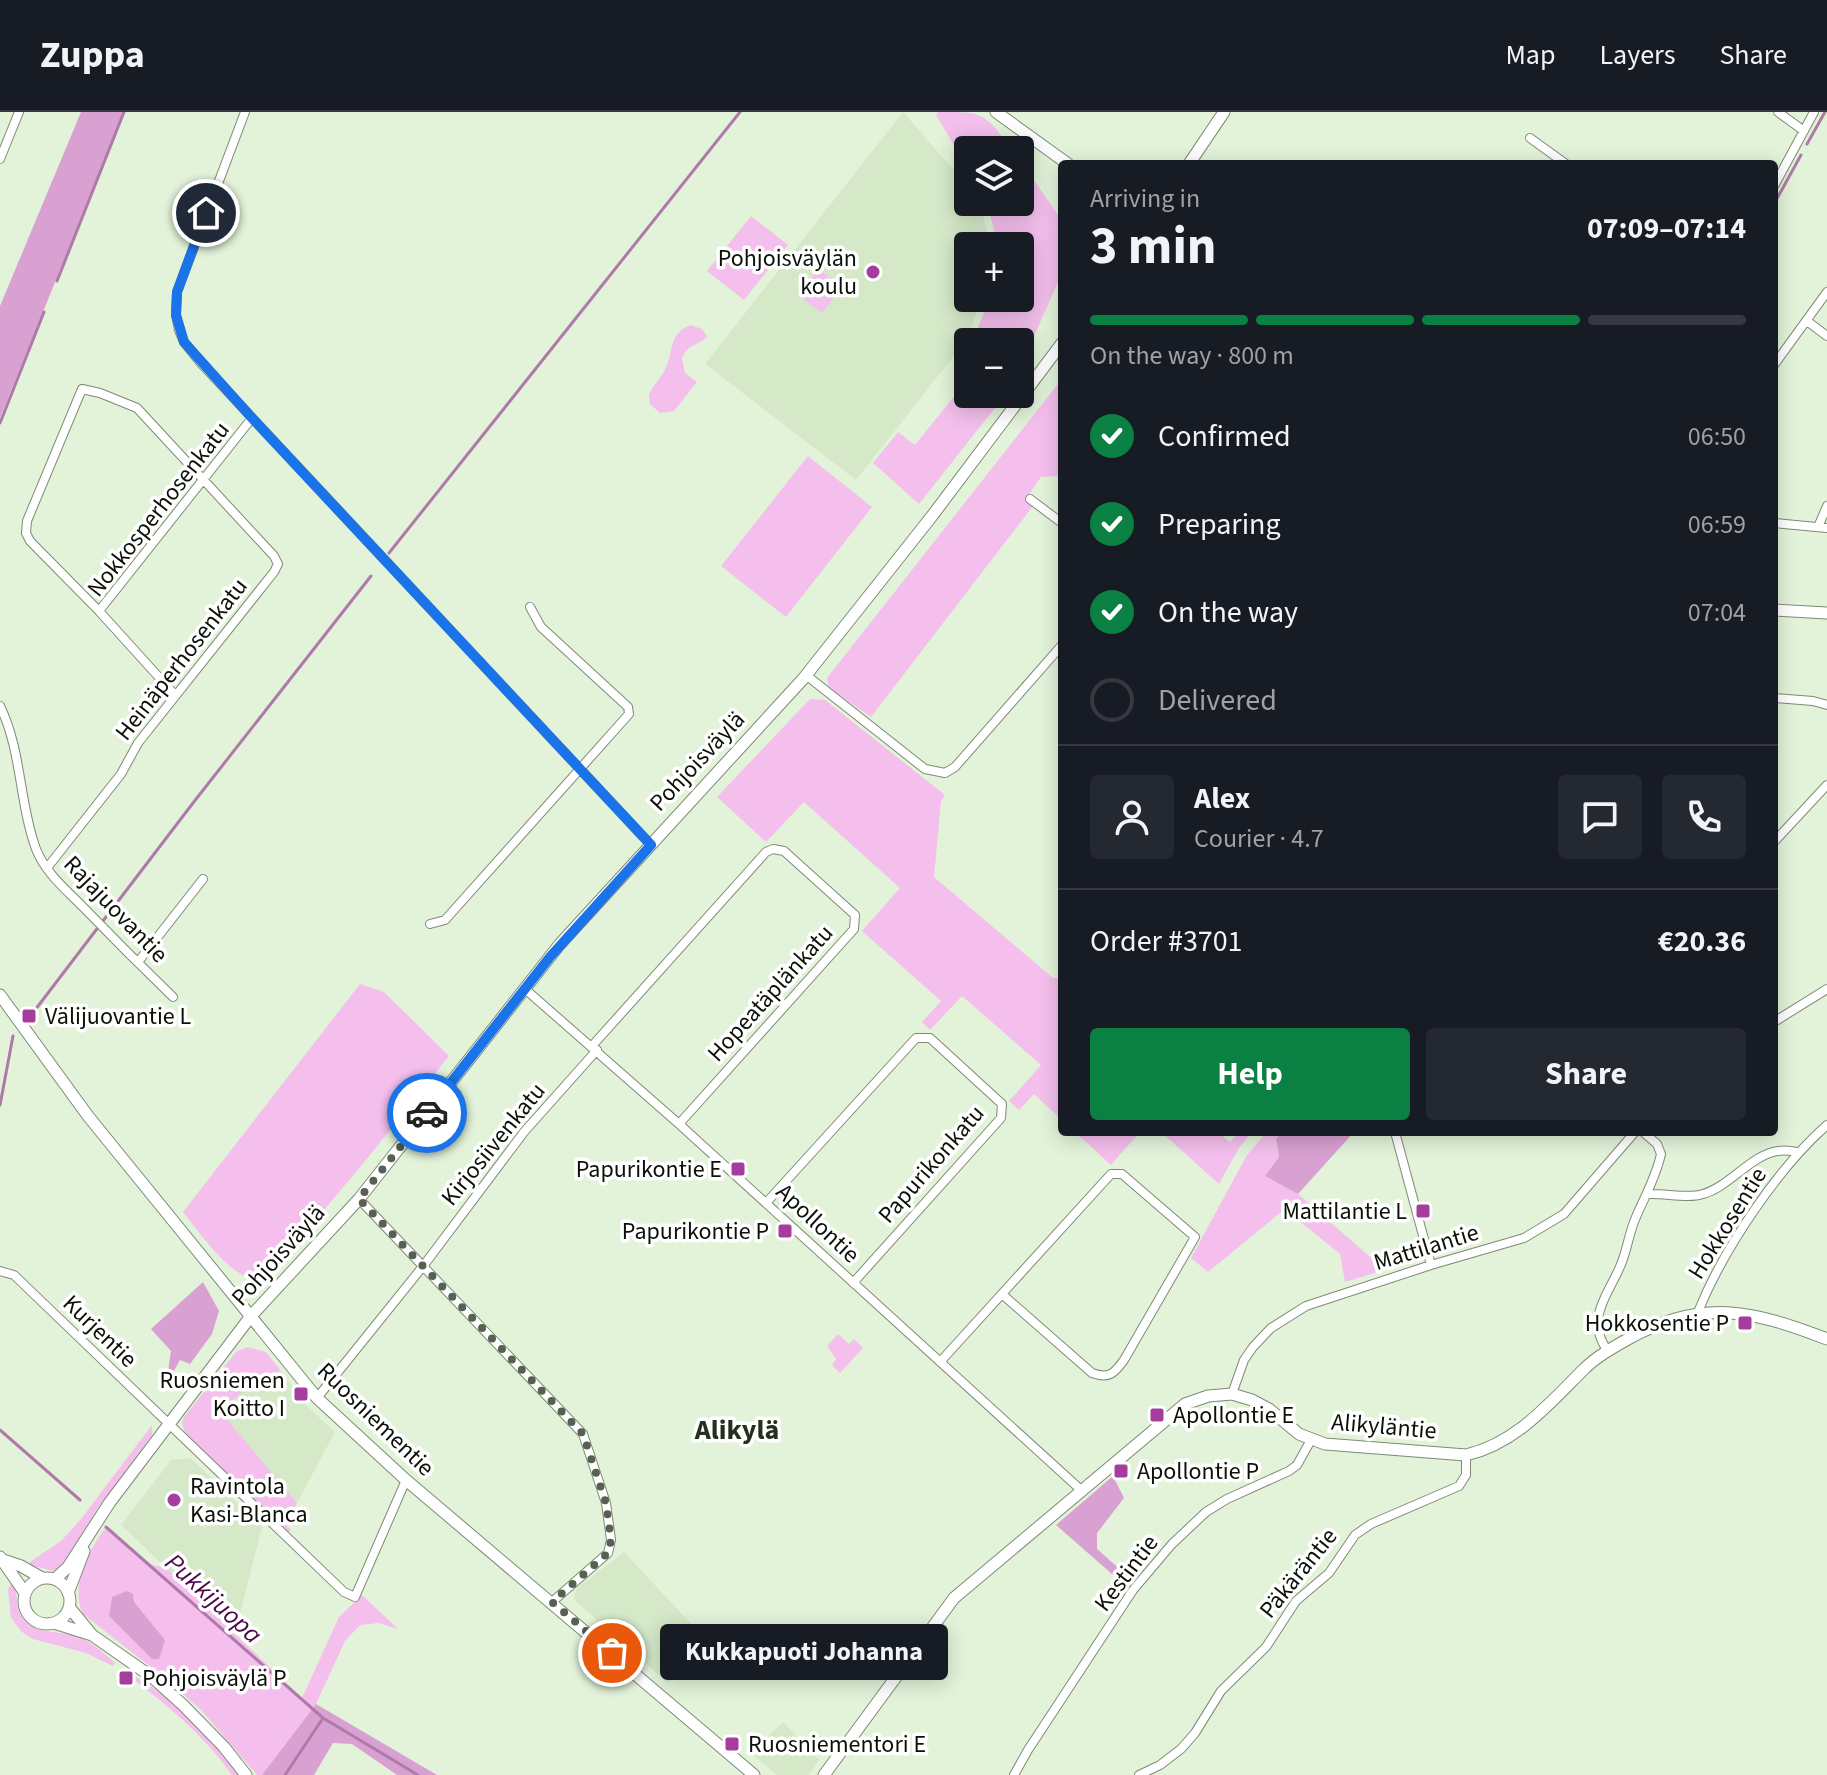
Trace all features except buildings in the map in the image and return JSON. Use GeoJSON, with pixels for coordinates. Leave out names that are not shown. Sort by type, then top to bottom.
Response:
{"type":"FeatureCollection","features":[{"type":"Feature","properties":{"kind":"main road"},"geometry":{"type":"LineString","coordinates":[[996,112],[1062,160]]}},
{"type":"Feature","properties":{"kind":"main road"},"geometry":{"type":"LineString","coordinates":[[1192,160],[1224,112]]}},
{"type":"Feature","properties":{"kind":"main road"},"geometry":{"type":"LineString","coordinates":[[1197,160],[1201,149]]}},
{"type":"Feature","properties":{"kind":"main road","name":"Pohjoisväylä"},"geometry":{"type":"LineString","coordinates":[[55,1579],[68,1567],[110,1502],[251,1316],[359,1199],[560,944],[806,675],[932,516],[1058,348]]}},
{"type":"Feature","properties":{"kind":"main road"},"geometry":{"type":"LineString","coordinates":[[1778,610],[1827,613]]}},
{"type":"Feature","properties":{"kind":"main road","name":"Ruosniementie"},"geometry":{"type":"LineString","coordinates":[[0,995],[88,1116],[317,1398],[406,1480],[754,1775]]}},
{"type":"Feature","properties":{"kind":"main road","name":"Alikyläntie"},"geometry":{"type":"LineString","coordinates":[[1232,1394],[1269,1409],[1299,1434],[1325,1444],[1466,1455],[1483,1451],[1527,1425],[1586,1366],[1607,1350],[1642,1331],[1698,1312],[1740,1313],[1771,1319],[1827,1339]]}},
{"type":"Feature","properties":{"kind":"main road"},"geometry":{"type":"LineString","coordinates":[[824,1775],[954,1598],[1185,1404],[1208,1396],[1232,1394]]}},
{"type":"Feature","properties":{"kind":"main road","name":"Pohjoisväylä"},"geometry":{"type":"LineString","coordinates":[[68,1593],[87,1539]]}},
{"type":"Feature","properties":{"kind":"main road"},"geometry":{"type":"LineString","coordinates":[[2,1558],[42,1578],[55,1579],[65,1587],[69,1607],[92,1635],[152,1677],[183,1705],[246,1775]]}},
{"type":"Feature","properties":{"kind":"main road"},"geometry":{"type":"LineString","coordinates":[[2,1558],[25,1593]]}},
{"type":"Feature","properties":{"kind":"main road"},"geometry":{"type":"LineString","coordinates":[[42,1578],[25,1593],[24,1605],[30,1617],[41,1623],[54,1623],[92,1635]]}},
{"type":"Feature","properties":{"kind":"main road"},"geometry":{"type":"LineString","coordinates":[[54,1623],[69,1607]]}},
{"type":"Feature","properties":{"kind":"street"},"geometry":{"type":"LineString","coordinates":[[0,159],[19,112]]}},
{"type":"Feature","properties":{"kind":"street"},"geometry":{"type":"LineString","coordinates":[[245,112],[177,292],[176,315],[184,342],[651,845]]}},
{"type":"Feature","properties":{"kind":"street"},"geometry":{"type":"LineString","coordinates":[[1778,112],[1804,131]]}},
{"type":"Feature","properties":{"kind":"street"},"geometry":{"type":"LineString","coordinates":[[1778,179],[1814,112]]}},
{"type":"Feature","properties":{"kind":"street"},"geometry":{"type":"LineString","coordinates":[[1530,138],[1560,160]]}},
{"type":"Feature","properties":{"kind":"street"},"geometry":{"type":"LineString","coordinates":[[1778,360],[1827,292]]}},
{"type":"Feature","properties":{"kind":"street"},"geometry":{"type":"LineString","coordinates":[[1807,321],[1827,336]]}},
{"type":"Feature","properties":{"kind":"street"},"geometry":{"type":"LineString","coordinates":[[99,611],[30,541],[26,533],[27,521],[82,389],[114,397],[137,408],[204,480]]}},
{"type":"Feature","properties":{"kind":"street","name":"Nokkosperhosenkatu"},"geometry":{"type":"LineString","coordinates":[[175,695],[99,611],[252,418]]}},
{"type":"Feature","properties":{"kind":"street","name":"Heinäperhosenkatu"},"geometry":{"type":"LineString","coordinates":[[47,868],[121,774],[138,743],[278,564],[204,480]]}},
{"type":"Feature","properties":{"kind":"street"},"geometry":{"type":"LineString","coordinates":[[1030,499],[1058,520]]}},
{"type":"Feature","properties":{"kind":"street"},"geometry":{"type":"LineString","coordinates":[[1778,523],[1823,528],[1827,506]]}},
{"type":"Feature","properties":{"kind":"street"},"geometry":{"type":"LineString","coordinates":[[430,924],[445,920],[629,714],[628,707],[541,627],[530,607]]}},
{"type":"Feature","properties":{"kind":"street"},"geometry":{"type":"LineString","coordinates":[[806,675],[925,769],[945,773],[955,767],[1058,650]]}},
{"type":"Feature","properties":{"kind":"street"},"geometry":{"type":"LineString","coordinates":[[1778,698],[1827,705]]}},
{"type":"Feature","properties":{"kind":"street","name":"Rajajuovantie"},"geometry":{"type":"LineString","coordinates":[[0,706],[6,718],[30,831],[38,853],[47,868],[173,997]]}},
{"type":"Feature","properties":{"kind":"street"},"geometry":{"type":"LineString","coordinates":[[1778,838],[1827,785]]}},
{"type":"Feature","properties":{"kind":"street","name":"Hopeatäplänkatu"},"geometry":{"type":"LineString","coordinates":[[594,1048],[766,852],[773,849],[784,851],[855,915],[854,929],[679,1124]]}},
{"type":"Feature","properties":{"kind":"street"},"geometry":{"type":"LineString","coordinates":[[138,962],[203,879]]}},
{"type":"Feature","properties":{"kind":"street","name":"Apollontie"},"geometry":{"type":"LineString","coordinates":[[525,989],[679,1124],[1081,1490]]}},
{"type":"Feature","properties":{"kind":"street"},"geometry":{"type":"LineString","coordinates":[[1778,1020],[1827,989]]}},
{"type":"Feature","properties":{"kind":"street","name":"Papurikonkatu"},"geometry":{"type":"LineString","coordinates":[[766,1203],[916,1038],[930,1038],[1002,1104],[1001,1118],[853,1283]]}},
{"type":"Feature","properties":{"kind":"street","name":"Kirjosiivenkatu"},"geometry":{"type":"LineString","coordinates":[[317,1398],[424,1265],[524,1132],[594,1048]]}},
{"type":"Feature","properties":{"kind":"street","name":"Hokkosentie"},"geometry":{"type":"LineString","coordinates":[[1698,1312],[1711,1280],[1775,1181],[1797,1152],[1827,1125]]}},
{"type":"Feature","properties":{"kind":"street"},"geometry":{"type":"LineString","coordinates":[[1396,1136],[1431,1265]]}},
{"type":"Feature","properties":{"kind":"street","name":"Mattilantie"},"geometry":{"type":"LineString","coordinates":[[1232,1394],[1244,1360],[1271,1328],[1306,1306],[1524,1238],[1564,1214],[1632,1136]]}},
{"type":"Feature","properties":{"kind":"street"},"geometry":{"type":"LineString","coordinates":[[1607,1350],[1597,1320],[1605,1292],[1622,1261],[1661,1154],[1657,1144],[1648,1136]]}},
{"type":"Feature","properties":{"kind":"street"},"geometry":{"type":"LineString","coordinates":[[1648,1194],[1693,1197],[1707,1194],[1777,1150],[1797,1152]]}},
{"type":"Feature","properties":{"kind":"street"},"geometry":{"type":"LineString","coordinates":[[940,1362],[1111,1174],[1122,1174],[1195,1237],[1124,1360],[1112,1375],[1104,1377],[1092,1373],[1003,1295]]}},
{"type":"Feature","properties":{"kind":"street"},"geometry":{"type":"LineString","coordinates":[[359,1199],[583,1434],[606,1503],[611,1540],[608,1553],[552,1602]]}},
{"type":"Feature","properties":{"kind":"street","name":"Kurjentie"},"geometry":{"type":"LineString","coordinates":[[0,1271],[14,1275],[344,1592],[355,1597],[406,1480]]}},
{"type":"Feature","properties":{"kind":"street","name":"Kestintie"},"geometry":{"type":"LineString","coordinates":[[1014,1775],[1133,1590],[1172,1544],[1206,1512],[1289,1471],[1297,1465],[1311,1440]]}},
{"type":"Feature","properties":{"kind":"street","name":"Päkäräntie"},"geometry":{"type":"LineString","coordinates":[[1139,1775],[1160,1765],[1181,1749],[1195,1733],[1221,1691],[1266,1647],[1296,1601],[1329,1573],[1355,1535],[1371,1524],[1459,1486],[1466,1475],[1466,1455]]}},
{"type":"Feature","properties":{"kind":"shaded area"},"geometry":{"type":"Polygon","coordinates":[[[81,112],[124,112],[0,418],[0,306],[81,112]]]}},
{"type":"Feature","properties":{"kind":"shaded area","name":"Pohjoisväylän koulu"},"geometry":{"type":"Polygon","coordinates":[[[903,112],[954,170],[954,216],[983,216],[987,232],[954,232],[954,312],[976,312],[971,328],[954,328],[954,356],[856,480],[705,364],[903,112]]]}},
{"type":"Feature","properties":{"kind":"shaded area"},"geometry":{"type":"Polygon","coordinates":[[[938,112],[975,114],[989,121],[1001,136],[954,136],[954,145],[936,115],[938,112]]]}},
{"type":"Feature","properties":{"kind":"shaded area"},"geometry":{"type":"Polygon","coordinates":[[[1034,180],[1058,215],[1058,282],[1034,336],[1034,328],[978,328],[984,312],[1034,312],[1034,232],[994,232],[990,216],[1034,216],[1034,180]]]}},
{"type":"Feature","properties":{"kind":"shaded area"},"geometry":{"type":"Polygon","coordinates":[[[751,216],[788,245],[744,300],[707,271],[751,216]]]}},
{"type":"Feature","properties":{"kind":"shaded area"},"geometry":{"type":"Polygon","coordinates":[[[818,269],[842,287],[822,313],[798,295],[818,269]]]}},
{"type":"Feature","properties":{"kind":"shaded area"},"geometry":{"type":"Polygon","coordinates":[[[691,325],[702,329],[707,336],[688,349],[682,359],[685,373],[697,382],[674,411],[660,413],[650,404],[649,395],[664,371],[679,332],[691,325]]]}},
{"type":"Feature","properties":{"kind":"shaded area"},"geometry":{"type":"Polygon","coordinates":[[[1058,384],[1058,475],[1041,477],[1026,499],[1033,506],[871,717],[829,688],[827,678],[1058,384]]]}},
{"type":"Feature","properties":{"kind":"shaded area"},"geometry":{"type":"Polygon","coordinates":[[[954,396],[954,408],[995,408],[919,504],[873,463],[898,432],[915,445],[954,396]]]}},
{"type":"Feature","properties":{"kind":"shaded area"},"geometry":{"type":"Polygon","coordinates":[[[808,456],[872,507],[786,617],[721,566],[808,456]]]}},
{"type":"Feature","properties":{"kind":"shaded area"},"geometry":{"type":"Polygon","coordinates":[[[810,699],[825,700],[945,795],[941,801],[934,877],[1053,978],[1058,978],[1058,1116],[1034,1094],[1019,1110],[1009,1101],[1041,1065],[962,996],[930,1030],[922,1022],[941,1001],[862,931],[900,888],[804,802],[766,842],[717,797],[810,699]]]}},
{"type":"Feature","properties":{"kind":"shaded area"},"geometry":{"type":"Polygon","coordinates":[[[360,984],[384,992],[449,1056],[291,1247],[268,1270],[254,1278],[244,1276],[215,1251],[183,1212],[360,984]]]}},
{"type":"Feature","properties":{"kind":"shaded area"},"geometry":{"type":"Polygon","coordinates":[[[1079,1136],[1136,1136],[1111,1165],[1079,1136]]]}},
{"type":"Feature","properties":{"kind":"shaded area"},"geometry":{"type":"Polygon","coordinates":[[[1165,1136],[1223,1136],[1230,1142],[1235,1136],[1249,1136],[1219,1184],[1165,1136]]]}},
{"type":"Feature","properties":{"kind":"shaded area"},"geometry":{"type":"Polygon","coordinates":[[[1264,1136],[1279,1136],[1276,1139],[1279,1157],[1265,1176],[1298,1194],[1385,1270],[1345,1282],[1340,1254],[1285,1209],[1208,1272],[1191,1258],[1247,1155],[1264,1136]]]}},
{"type":"Feature","properties":{"kind":"shaded area"},"geometry":{"type":"Polygon","coordinates":[[[1279,1136],[1350,1136],[1298,1194],[1265,1176],[1279,1157],[1276,1139],[1279,1136]]]}},
{"type":"Feature","properties":{"kind":"shaded area"},"geometry":{"type":"Polygon","coordinates":[[[203,1282],[219,1311],[212,1334],[190,1364],[180,1360],[166,1385],[171,1351],[151,1329],[203,1282]]]}},
{"type":"Feature","properties":{"kind":"shaded area"},"geometry":{"type":"Polygon","coordinates":[[[838,1334],[849,1344],[854,1339],[863,1348],[840,1373],[832,1365],[836,1359],[827,1346],[838,1334]]]}},
{"type":"Feature","properties":{"kind":"shaded area"},"geometry":{"type":"Polygon","coordinates":[[[247,1347],[266,1352],[281,1371],[259,1378],[220,1411],[297,1503],[286,1525],[291,1530],[287,1533],[186,1434],[182,1424],[184,1417],[236,1352],[247,1347]]]}},
{"type":"Feature","properties":{"kind":"shaded area"},"geometry":{"type":"Polygon","coordinates":[[[281,1371],[307,1406],[335,1432],[297,1503],[219,1411],[259,1378],[281,1371]]]}},
{"type":"Feature","properties":{"kind":"shaded area"},"geometry":{"type":"Polygon","coordinates":[[[152,1425],[152,1435],[97,1509],[69,1560],[53,1571],[27,1564],[61,1541],[81,1519],[152,1425]]]}},
{"type":"Feature","properties":{"kind":"shaded area"},"geometry":{"type":"Polygon","coordinates":[[[191,1458],[262,1527],[235,1634],[121,1525],[171,1460],[191,1458]]]}},
{"type":"Feature","properties":{"kind":"shaded area"},"geometry":{"type":"Polygon","coordinates":[[[1113,1476],[1124,1498],[1097,1533],[1097,1549],[1133,1581],[1128,1588],[1056,1525],[1113,1476]]]}},
{"type":"Feature","properties":{"kind":"shaded area"},"geometry":{"type":"Polygon","coordinates":[[[106,1527],[149,1564],[166,1568],[302,1698],[339,1617],[362,1595],[398,1629],[379,1623],[360,1625],[345,1641],[316,1704],[262,1775],[257,1775],[201,1710],[83,1614],[80,1580],[93,1546],[106,1527]]]}},
{"type":"Feature","properties":{"kind":"shaded area"},"geometry":{"type":"Polygon","coordinates":[[[624,1552],[709,1643],[668,1683],[574,1600],[576,1589],[624,1552]]]}},
{"type":"Feature","properties":{"kind":"shaded area"},"geometry":{"type":"Polygon","coordinates":[[[13,1581],[20,1613],[27,1623],[41,1630],[84,1639],[115,1663],[113,1666],[86,1653],[33,1639],[22,1632],[11,1618],[8,1589],[13,1581]]]}},
{"type":"Feature","properties":{"kind":"shaded area"},"geometry":{"type":"Polygon","coordinates":[[[127,1591],[133,1594],[134,1602],[165,1640],[159,1659],[152,1659],[109,1616],[112,1597],[127,1591]]]}},
{"type":"Feature","properties":{"kind":"shaded area"},"geometry":{"type":"Polygon","coordinates":[[[136,1677],[193,1720],[239,1775],[232,1775],[199,1736],[134,1680],[136,1677]]]}},
{"type":"Feature","properties":{"kind":"shaded area"},"geometry":{"type":"Polygon","coordinates":[[[316,1704],[437,1775],[397,1775],[352,1744],[333,1743],[314,1775],[262,1775],[316,1704]]]}},
{"type":"Feature","properties":{"kind":"shaded area"},"geometry":{"type":"Polygon","coordinates":[[[783,1722],[819,1760],[809,1775],[777,1775],[751,1753],[783,1722]]]}},
{"type":"Feature","properties":{"kind":"waterway"},"geometry":{"type":"LineString","coordinates":[[57,281],[124,112]]}},
{"type":"Feature","properties":{"kind":"waterway"},"geometry":{"type":"LineString","coordinates":[[389,553],[740,112]]}},
{"type":"Feature","properties":{"kind":"waterway"},"geometry":{"type":"LineString","coordinates":[[1807,144],[1825,112]]}},
{"type":"Feature","properties":{"kind":"waterway"},"geometry":{"type":"LineString","coordinates":[[1778,197],[1801,155]]}},
{"type":"Feature","properties":{"kind":"waterway"},"geometry":{"type":"LineString","coordinates":[[0,423],[44,312]]}},
{"type":"Feature","properties":{"kind":"waterway"},"geometry":{"type":"LineString","coordinates":[[32,1014],[371,576]]}},
{"type":"Feature","properties":{"kind":"waterway"},"geometry":{"type":"LineString","coordinates":[[0,1105],[13,1036]]}},
{"type":"Feature","properties":{"kind":"waterway","name":"Pukkijuopa"},"geometry":{"type":"LineString","coordinates":[[0,1430],[80,1500]]}},
{"type":"Feature","properties":{"kind":"waterway","name":"Pukkijuopa"},"geometry":{"type":"LineString","coordinates":[[106,1527],[323,1718],[418,1775]]}},
{"type":"Feature","properties":{"kind":"waterway"},"geometry":{"type":"LineString","coordinates":[[285,1775],[323,1718]]}},
{"type":"Feature","properties":{"kind":"way so far"},"geometry":{"type":"LineString","coordinates":[[427,1113],[359,1199],[583,1434],[606,1503],[611,1540],[608,1553],[552,1602],[612,1653]]}},
{"type":"Feature","properties":{"kind":"place","name":"Pohjoisväylän koulu"},"geometry":{"type":"Point","coordinates":[873,272]}},
{"type":"Feature","properties":{"kind":"place","name":"Välijuovantie L"},"geometry":{"type":"Point","coordinates":[29,1016]}},
{"type":"Feature","properties":{"kind":"place","name":"Papurikontie E"},"geometry":{"type":"Point","coordinates":[738,1169]}},
{"type":"Feature","properties":{"kind":"place","name":"Mattilantie L"},"geometry":{"type":"Point","coordinates":[1423,1211]}},
{"type":"Feature","properties":{"kind":"place","name":"Papurikontie P"},"geometry":{"type":"Point","coordinates":[785,1231]}},
{"type":"Feature","properties":{"kind":"place","name":"Hokkosentie P"},"geometry":{"type":"Point","coordinates":[1745,1323]}},
{"type":"Feature","properties":{"kind":"place","name":"Ruosniemen Koitto I"},"geometry":{"type":"Point","coordinates":[301,1394]}},
{"type":"Feature","properties":{"kind":"place","name":"Apollontie E"},"geometry":{"type":"Point","coordinates":[1157,1415]}},
{"type":"Feature","properties":{"kind":"place","name":"Apollontie P"},"geometry":{"type":"Point","coordinates":[1121,1471]}},
{"type":"Feature","properties":{"kind":"place","name":"Ravintola Kasi-Blanca"},"geometry":{"type":"Point","coordinates":[174,1500]}},
{"type":"Feature","properties":{"kind":"place","name":"Kukkapuoti Johanna"},"geometry":{"type":"Point","coordinates":[612,1653]}},
{"type":"Feature","properties":{"kind":"place","name":"Pohjoisväylä P"},"geometry":{"type":"Point","coordinates":[126,1678]}},
{"type":"Feature","properties":{"kind":"place","name":"Ruosniementori E"},"geometry":{"type":"Point","coordinates":[732,1744]}},
{"type":"Feature","properties":{"kind":"district","name":"Alikylä"},"geometry":{"type":"Point","coordinates":[737,1429]}},
{"type":"Feature","properties":{"kind":"route"},"geometry":{"type":"LineString","coordinates":[[206,213],[177,292],[176,315],[184,342],[651,845],[550,957],[427,1113]]}}]}
